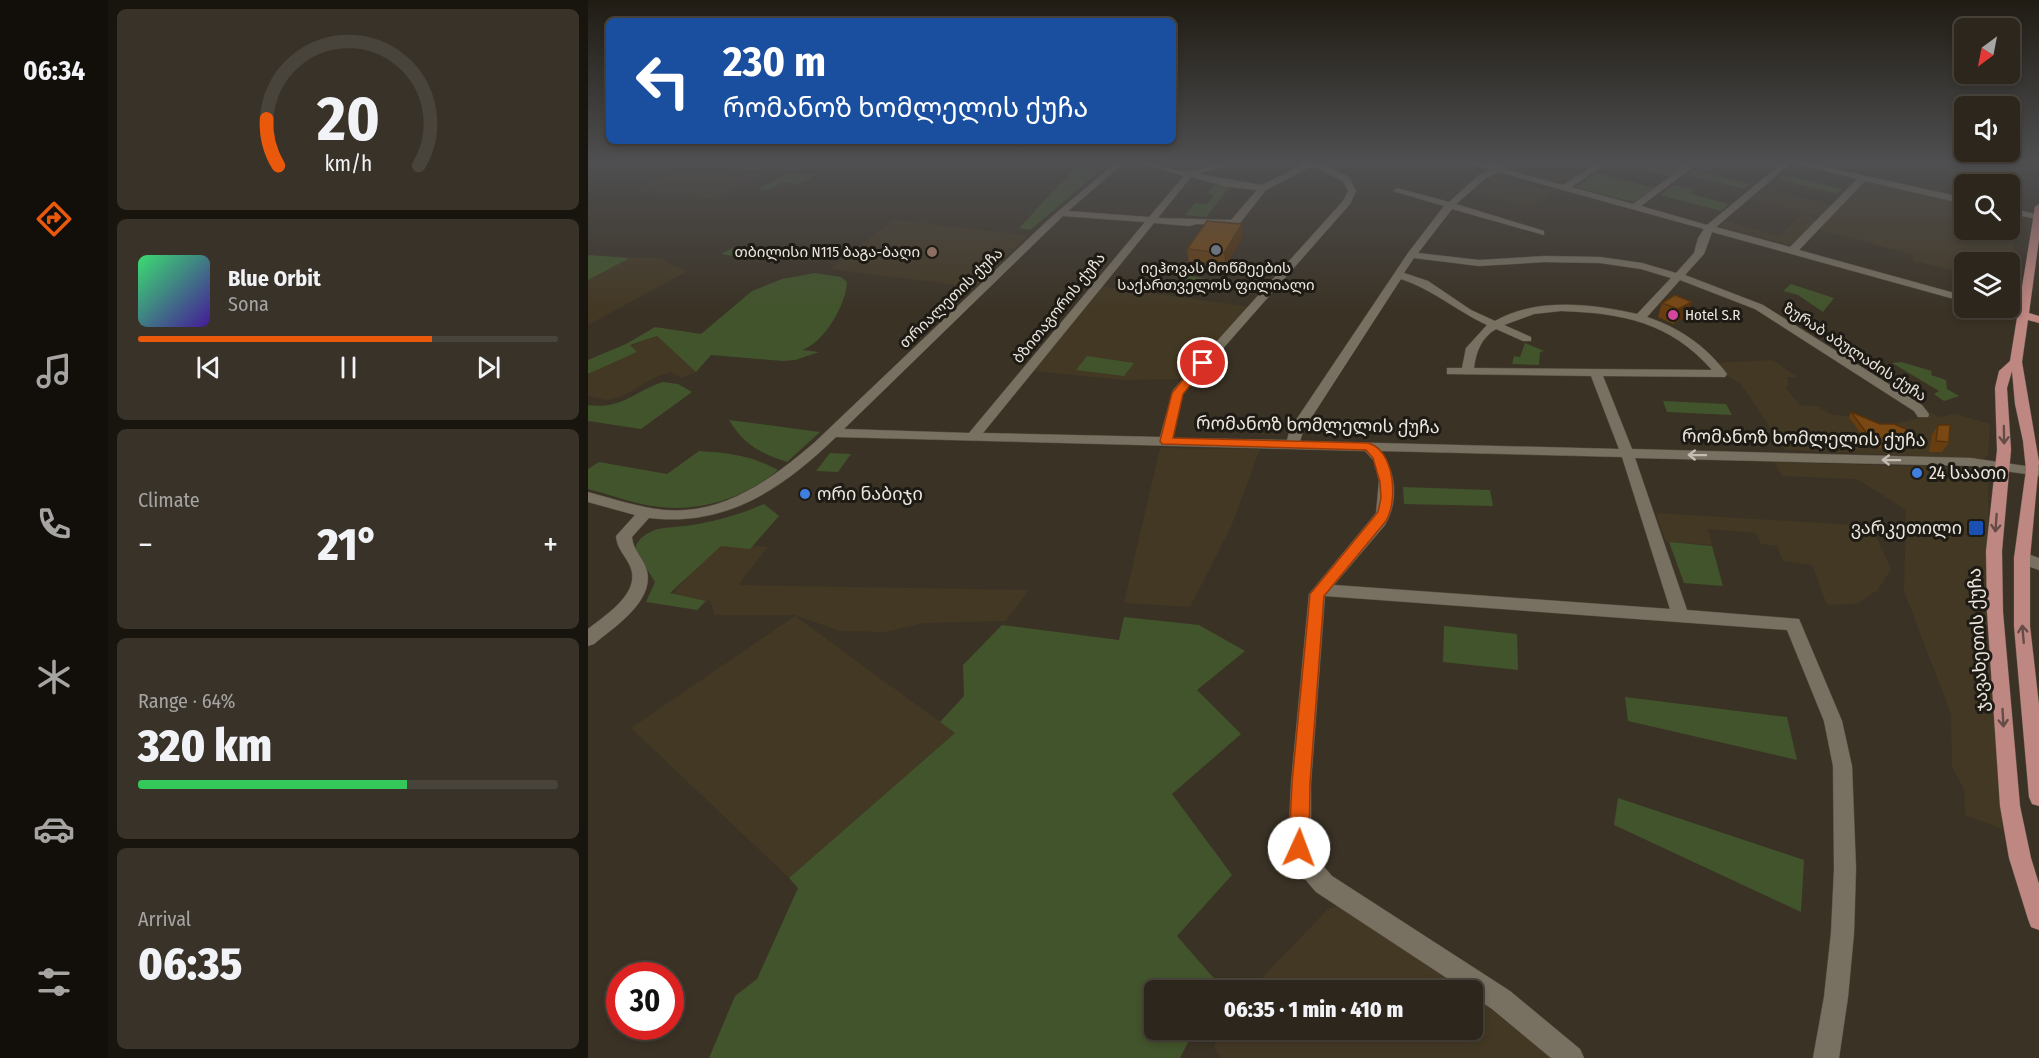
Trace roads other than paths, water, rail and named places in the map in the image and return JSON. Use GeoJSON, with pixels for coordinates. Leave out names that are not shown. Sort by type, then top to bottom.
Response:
{"type":"FeatureCollection","features":[{"type":"Feature","properties":{"kind":"main road","name":"ჯავახეთის ქუჩა"},"geometry":{"type":"LineString","coordinates":[[2038,212],[2016,362],[2036,471],[2031,561],[2022,626],[2039,797]]}},
{"type":"Feature","properties":{"kind":"main road"},"geometry":{"type":"LineString","coordinates":[[2023,315],[2039,320]]}},
{"type":"Feature","properties":{"kind":"main road","name":"ჯავახეთის ქუჩა"},"geometry":{"type":"LineString","coordinates":[[2016,362],[2005,371],[2001,388],[2004,450],[1994,551],[1995,612],[2007,776],[2020,858],[2039,919]]}},
{"type":"Feature","properties":{"kind":"street","name":"ბზითაგორის ქუჩა"},"geometry":{"type":"LineString","coordinates":[[973,436],[1157,212]]}},
{"type":"Feature","properties":{"kind":"street"},"geometry":{"type":"LineString","coordinates":[[1061,213],[1189,223],[1197,221],[1232,223],[1237,221],[1244,212]]}},
{"type":"Feature","properties":{"kind":"street"},"geometry":{"type":"LineString","coordinates":[[1166,441],[1177,393],[1338,212]]}},
{"type":"Feature","properties":{"kind":"street"},"geometry":{"type":"LineString","coordinates":[[1292,444],[1297,429],[1411,255],[1444,212]]}},
{"type":"Feature","properties":{"kind":"street"},"geometry":{"type":"LineString","coordinates":[[1474,212],[1541,233]]}},
{"type":"Feature","properties":{"kind":"street"},"geometry":{"type":"LineString","coordinates":[[1655,212],[1954,296]]}},
{"type":"Feature","properties":{"kind":"street"},"geometry":{"type":"LineString","coordinates":[[1641,317],[1699,254],[1703,238],[1710,227],[1728,212]]}},
{"type":"Feature","properties":{"kind":"street"},"geometry":{"type":"LineString","coordinates":[[1793,250],[1830,212]]}},
{"type":"Feature","properties":{"kind":"street","name":"თრიალეთის ქუჩა"},"geometry":{"type":"LineString","coordinates":[[832,433],[1061,213]]}},
{"type":"Feature","properties":{"kind":"street","name":"ზურაბ აბულაძის ქუჩა"},"geometry":{"type":"LineString","coordinates":[[1411,255],[1479,263],[1568,258],[1679,277],[1759,307],[1918,408],[1923,414],[1757,309],[1679,277]]}},
{"type":"Feature","properties":{"kind":"street"},"geometry":{"type":"LineString","coordinates":[[1399,275],[1432,287],[1467,312],[1527,339]]}},
{"type":"Feature","properties":{"kind":"street"},"geometry":{"type":"LineString","coordinates":[[1451,371],[1721,374],[1711,361],[1684,338],[1666,327],[1641,317],[1603,310],[1554,309],[1514,316],[1494,325],[1472,349],[1467,371]]}},
{"type":"Feature","properties":{"kind":"street"},"geometry":{"type":"LineString","coordinates":[[1596,374],[1627,453],[1680,615]]}},
{"type":"Feature","properties":{"kind":"street"},"geometry":{"type":"LineString","coordinates":[[588,498],[645,513],[676,515],[711,512],[767,488],[832,433]]}},
{"type":"Feature","properties":{"kind":"street","name":"რომანოზ ხომლელის ქუჩა"},"geometry":{"type":"LineString","coordinates":[[832,433],[1971,462],[2036,471]]}},
{"type":"Feature","properties":{"kind":"street"},"geometry":{"type":"LineString","coordinates":[[1368,446],[1379,458],[1388,498],[1385,512],[1357,550],[1320,590],[1316,600],[1301,783],[1299,848],[1301,856],[1310,872],[1324,884],[1501,1000],[1572,1058]]}},
{"type":"Feature","properties":{"kind":"street"},"geometry":{"type":"LineString","coordinates":[[588,639],[632,598],[641,581],[639,567],[624,548],[624,536],[645,513]]}},
{"type":"Feature","properties":{"kind":"street"},"geometry":{"type":"LineString","coordinates":[[1320,590],[1793,624],[1842,752],[1844,906],[1832,1030],[1826,1058]]}},
{"type":"Feature","properties":{"kind":"place","name":"იეჰოვას მოწმეების საქართველოს ფილიალი"},"geometry":{"type":"Point","coordinates":[1216,250]}},
{"type":"Feature","properties":{"kind":"place","name":"თბილისი N115 ბაგა-ბაღი"},"geometry":{"type":"Point","coordinates":[932,252]}},
{"type":"Feature","properties":{"kind":"place","name":"Hotel S.R"},"geometry":{"type":"Point","coordinates":[1673,315]}},
{"type":"Feature","properties":{"kind":"place","name":"24 საათი"},"geometry":{"type":"Point","coordinates":[1917,473]}},
{"type":"Feature","properties":{"kind":"place","name":"ორი ნაბიჯი"},"geometry":{"type":"Point","coordinates":[805,494]}},
{"type":"Feature","properties":{"kind":"place","name":"ვარკეთილი"},"geometry":{"type":"Point","coordinates":[1976,528]}}]}
